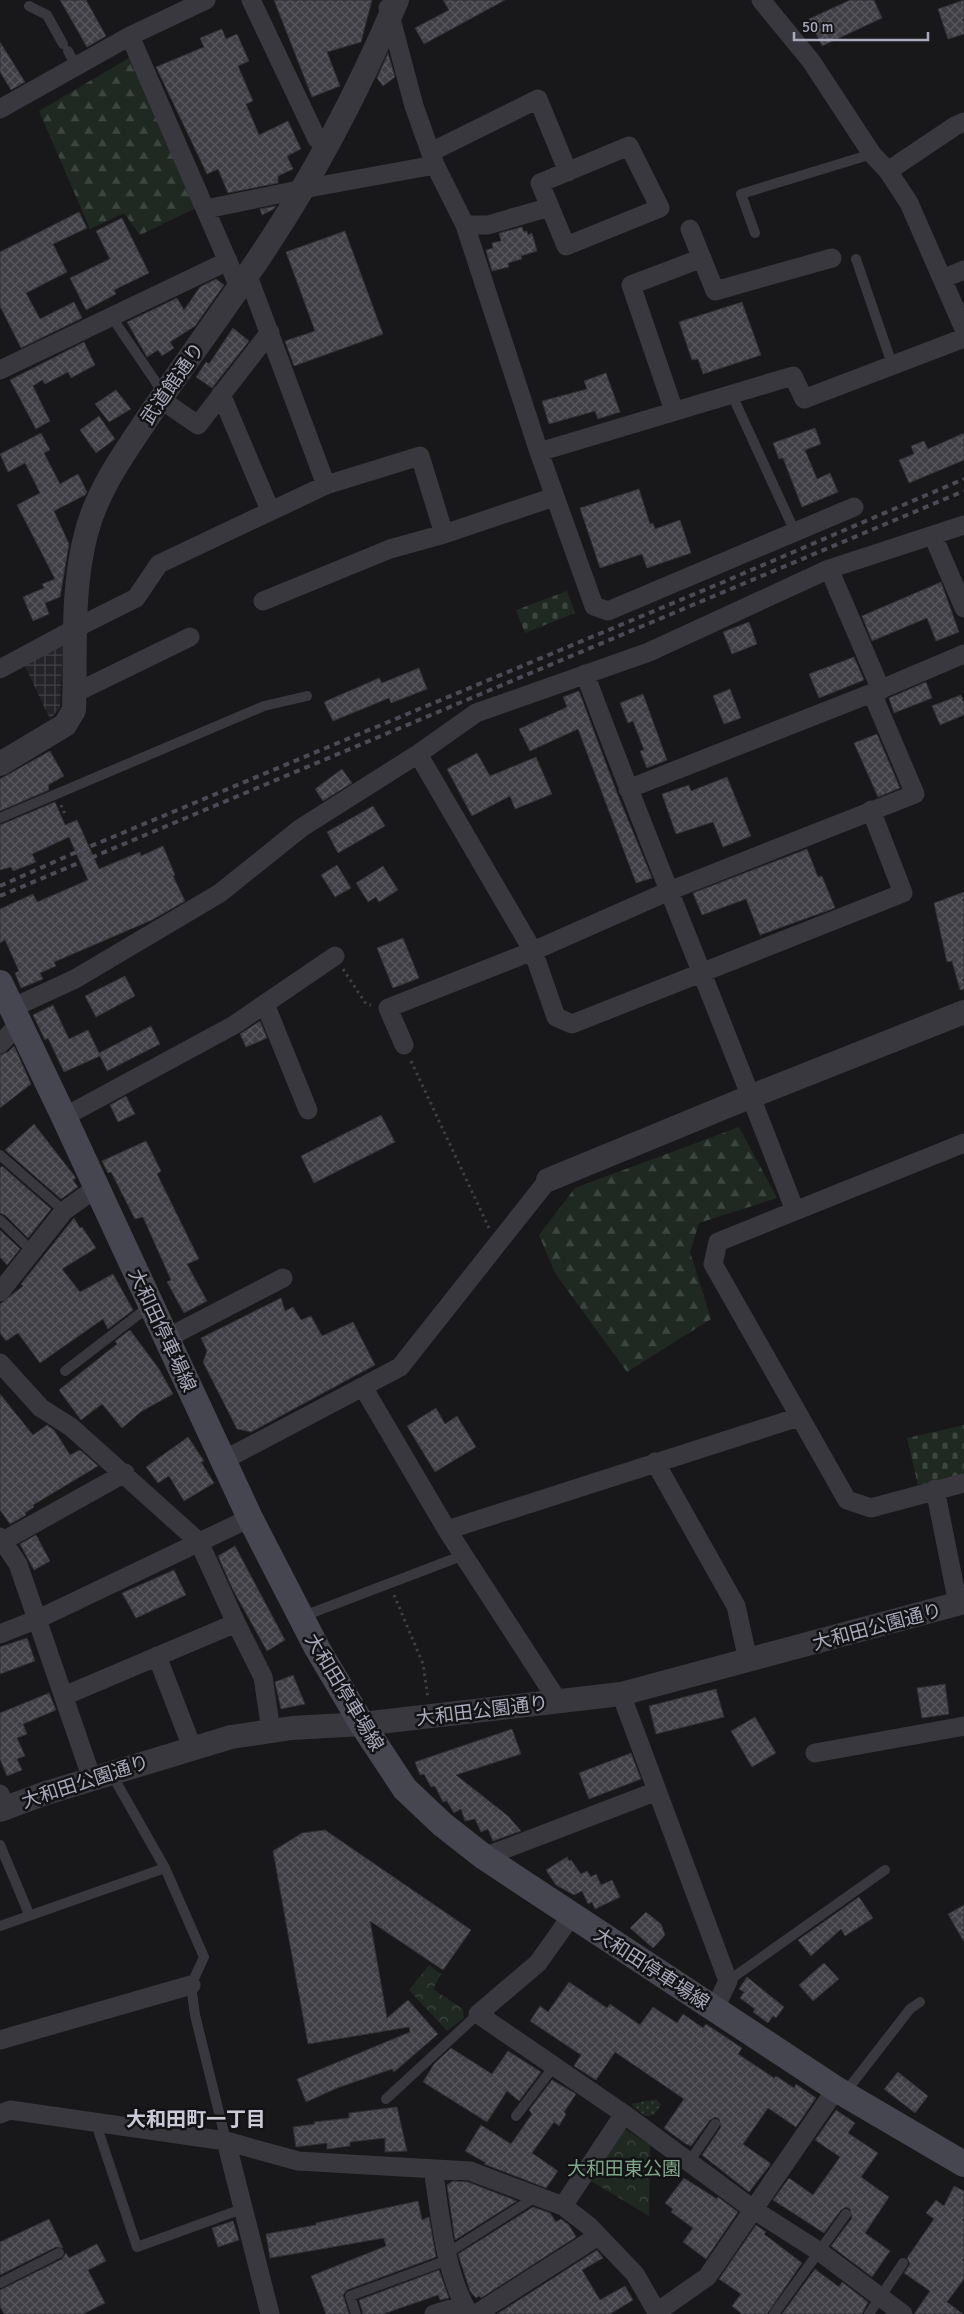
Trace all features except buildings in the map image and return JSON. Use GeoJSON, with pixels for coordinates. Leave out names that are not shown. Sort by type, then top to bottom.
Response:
{"type":"FeatureCollection","features":[{"type":"Feature","properties":{"kind":"main road","name":"大和田停車場線"},"geometry":{"type":"LineString","coordinates":[[0,983],[250,1518],[301,1617],[362,1724],[405,1789],[442,1824],[484,1857],[840,2091],[964,2164]]}},
{"type":"Feature","properties":{"kind":"street"},"geometry":{"type":"LineString","coordinates":[[0,109],[69,54],[130,36],[206,0]]}},
{"type":"Feature","properties":{"kind":"street"},"geometry":{"type":"LineString","coordinates":[[252,0],[317,139],[328,145]]}},
{"type":"Feature","properties":{"kind":"street"},"geometry":{"type":"LineString","coordinates":[[761,0],[812,61],[872,154],[888,171],[909,203],[964,329]]}},
{"type":"Feature","properties":{"kind":"street"},"geometry":{"type":"LineString","coordinates":[[391,5],[414,106],[433,159],[465,225],[539,452],[594,606],[608,611],[854,507]]}},
{"type":"Feature","properties":{"kind":"street","name":"武道館通り"},"geometry":{"type":"LineString","coordinates":[[0,764],[65,725],[72,718],[75,693],[76,628],[81,557],[94,510],[124,453],[243,282],[303,189],[328,145],[391,5]]}},
{"type":"Feature","properties":{"kind":"street"},"geometry":{"type":"LineString","coordinates":[[130,36],[228,261],[243,282],[270,332],[326,484]]}},
{"type":"Feature","properties":{"kind":"street"},"geometry":{"type":"LineString","coordinates":[[206,209],[433,159],[538,99],[568,172]]}},
{"type":"Feature","properties":{"kind":"street"},"geometry":{"type":"LineString","coordinates":[[888,171],[955,126],[964,122]]}},
{"type":"Feature","properties":{"kind":"street"},"geometry":{"type":"LineString","coordinates":[[629,146],[660,208],[566,246],[540,183],[568,172],[629,146]]}},
{"type":"Feature","properties":{"kind":"street"},"geometry":{"type":"LineString","coordinates":[[465,225],[488,225],[550,208]]}},
{"type":"Feature","properties":{"kind":"street"},"geometry":{"type":"LineString","coordinates":[[690,229],[715,291],[832,258]]}},
{"type":"Feature","properties":{"kind":"street"},"geometry":{"type":"LineString","coordinates":[[674,411],[631,285],[702,258]]}},
{"type":"Feature","properties":{"kind":"street"},"geometry":{"type":"LineString","coordinates":[[0,370],[228,261]]}},
{"type":"Feature","properties":{"kind":"street"},"geometry":{"type":"LineString","coordinates":[[942,279],[964,270]]}},
{"type":"Feature","properties":{"kind":"street"},"geometry":{"type":"LineString","coordinates":[[162,396],[198,425],[270,332]]}},
{"type":"Feature","properties":{"kind":"street"},"geometry":{"type":"LineString","coordinates":[[539,452],[674,411],[732,396],[793,376],[804,399],[964,338]]}},
{"type":"Feature","properties":{"kind":"street"},"geometry":{"type":"LineString","coordinates":[[221,394],[270,510]]}},
{"type":"Feature","properties":{"kind":"street"},"geometry":{"type":"LineString","coordinates":[[0,669],[136,598],[159,564],[326,484],[420,456],[444,534]]}},
{"type":"Feature","properties":{"kind":"street"},"geometry":{"type":"LineString","coordinates":[[263,601],[390,549],[444,534],[554,496]]}},
{"type":"Feature","properties":{"kind":"street"},"geometry":{"type":"LineString","coordinates":[[0,1044],[15,1016],[220,893],[301,828],[418,754],[476,713],[649,652],[829,569],[964,525]]}},
{"type":"Feature","properties":{"kind":"street"},"geometry":{"type":"LineString","coordinates":[[933,536],[964,608]]}},
{"type":"Feature","properties":{"kind":"street"},"geometry":{"type":"LineString","coordinates":[[404,1045],[388,1008],[533,951],[669,891],[915,794],[829,569]]}},
{"type":"Feature","properties":{"kind":"street"},"geometry":{"type":"LineString","coordinates":[[75,693],[190,637]]}},
{"type":"Feature","properties":{"kind":"street"},"geometry":{"type":"LineString","coordinates":[[628,789],[876,691],[964,654]]}},
{"type":"Feature","properties":{"kind":"street"},"geometry":{"type":"LineString","coordinates":[[586,674],[628,789],[703,972],[795,1211]]}},
{"type":"Feature","properties":{"kind":"street"},"geometry":{"type":"LineString","coordinates":[[418,754],[533,951],[556,1017],[572,1024],[903,893],[871,810]]}},
{"type":"Feature","properties":{"kind":"street"},"geometry":{"type":"LineString","coordinates":[[64,1117],[234,1025],[334,956]]}},
{"type":"Feature","properties":{"kind":"street"},"geometry":{"type":"LineString","coordinates":[[265,1004],[308,1110]]}},
{"type":"Feature","properties":{"kind":"street"},"geometry":{"type":"LineString","coordinates":[[224,1460],[400,1367],[548,1180],[964,1012]]}},
{"type":"Feature","properties":{"kind":"street"},"geometry":{"type":"LineString","coordinates":[[964,1143],[718,1242],[713,1264],[847,1500],[871,1508],[935,1489],[964,1483]]}},
{"type":"Feature","properties":{"kind":"street"},"geometry":{"type":"LineString","coordinates":[[0,1292],[64,1211],[96,1188]]}},
{"type":"Feature","properties":{"kind":"street"},"geometry":{"type":"LineString","coordinates":[[167,1338],[283,1278]]}},
{"type":"Feature","properties":{"kind":"street"},"geometry":{"type":"LineString","coordinates":[[0,1363],[41,1408],[71,1427],[199,1542],[263,1677],[271,1731]]}},
{"type":"Feature","properties":{"kind":"street"},"geometry":{"type":"LineString","coordinates":[[363,1387],[447,1530],[558,1702]]}},
{"type":"Feature","properties":{"kind":"street"},"geometry":{"type":"LineString","coordinates":[[447,1530],[799,1417]]}},
{"type":"Feature","properties":{"kind":"street"},"geometry":{"type":"LineString","coordinates":[[655,1462],[736,1606],[748,1660]]}},
{"type":"Feature","properties":{"kind":"street"},"geometry":{"type":"LineString","coordinates":[[101,1776],[64,1696],[18,1564],[2,1539],[125,1474]]}},
{"type":"Feature","properties":{"kind":"street"},"geometry":{"type":"LineString","coordinates":[[935,1489],[961,1603]]}},
{"type":"Feature","properties":{"kind":"street"},"geometry":{"type":"LineString","coordinates":[[0,1634],[38,1619],[250,1518]]}},
{"type":"Feature","properties":{"kind":"street","name":"大和田公園通り"},"geometry":{"type":"LineString","coordinates":[[2,1804],[231,1737],[271,1731],[362,1724],[621,1694],[961,1603]]}},
{"type":"Feature","properties":{"kind":"street"},"geometry":{"type":"LineString","coordinates":[[64,1696],[236,1622]]}},
{"type":"Feature","properties":{"kind":"street"},"geometry":{"type":"LineString","coordinates":[[157,1656],[192,1747]]}},
{"type":"Feature","properties":{"kind":"street"},"geometry":{"type":"LineString","coordinates":[[621,1694],[728,1981],[715,2008]]}},
{"type":"Feature","properties":{"kind":"street"},"geometry":{"type":"LineString","coordinates":[[815,1753],[964,1726]]}},
{"type":"Feature","properties":{"kind":"street"},"geometry":{"type":"LineString","coordinates":[[484,1857],[657,1791]]}},
{"type":"Feature","properties":{"kind":"street"},"geometry":{"type":"LineString","coordinates":[[572,1916],[538,1963],[478,2014],[624,2114],[754,2210],[820,2252],[903,2314]]}},
{"type":"Feature","properties":{"kind":"street"},"geometry":{"type":"LineString","coordinates":[[0,2040],[191,1985]]}},
{"type":"Feature","properties":{"kind":"street"},"geometry":{"type":"LineString","coordinates":[[0,2114],[10,2110],[96,2124],[226,2141],[298,2161],[470,2171],[563,2206],[598,2236],[635,2274],[657,2313],[707,2277],[840,2091]]}},
{"type":"Feature","properties":{"kind":"street"},"geometry":{"type":"LineString","coordinates":[[563,2206],[624,2114]]}},
{"type":"Feature","properties":{"kind":"street"},"geometry":{"type":"LineString","coordinates":[[226,2141],[270,2314]]}},
{"type":"Feature","properties":{"kind":"street"},"geometry":{"type":"LineString","coordinates":[[433,2169],[447,2257],[472,2312]]}},
{"type":"Feature","properties":{"kind":"street"},"geometry":{"type":"LineString","coordinates":[[434,2314],[472,2312],[598,2236]]}},
{"type":"Feature","properties":{"kind":"lane"},"geometry":{"type":"LineString","coordinates":[[29,6],[46,15],[69,54]]}},
{"type":"Feature","properties":{"kind":"lane"},"geometry":{"type":"LineString","coordinates":[[755,233],[741,194],[872,154]]}},
{"type":"Feature","properties":{"kind":"lane"},"geometry":{"type":"LineString","coordinates":[[856,259],[892,364]]}},
{"type":"Feature","properties":{"kind":"lane"},"geometry":{"type":"LineString","coordinates":[[111,316],[162,396]]}},
{"type":"Feature","properties":{"kind":"lane"},"geometry":{"type":"LineString","coordinates":[[732,396],[795,532]]}},
{"type":"Feature","properties":{"kind":"lane"},"geometry":{"type":"LineString","coordinates":[[0,818],[264,706],[308,696]]}},
{"type":"Feature","properties":{"kind":"lane"},"geometry":{"type":"LineString","coordinates":[[0,1155],[64,1211]]}},
{"type":"Feature","properties":{"kind":"lane"},"geometry":{"type":"LineString","coordinates":[[0,1220],[33,1252]]}},
{"type":"Feature","properties":{"kind":"lane"},"geometry":{"type":"LineString","coordinates":[[65,1371],[151,1304]]}},
{"type":"Feature","properties":{"kind":"lane"},"geometry":{"type":"LineString","coordinates":[[301,1617],[464,1555]]}},
{"type":"Feature","properties":{"kind":"lane"},"geometry":{"type":"LineString","coordinates":[[101,1776],[165,1868],[204,1957],[191,1985],[195,2014],[226,2141]]}},
{"type":"Feature","properties":{"kind":"lane"},"geometry":{"type":"LineString","coordinates":[[0,1845],[29,1914]]}},
{"type":"Feature","properties":{"kind":"lane"},"geometry":{"type":"LineString","coordinates":[[0,1926],[29,1914],[165,1868]]}},
{"type":"Feature","properties":{"kind":"lane"},"geometry":{"type":"LineString","coordinates":[[728,1981],[885,1870]]}},
{"type":"Feature","properties":{"kind":"lane"},"geometry":{"type":"LineString","coordinates":[[840,2091],[910,2009],[920,2002]]}},
{"type":"Feature","properties":{"kind":"lane"},"geometry":{"type":"LineString","coordinates":[[386,2099],[478,2014]]}},
{"type":"Feature","properties":{"kind":"lane"},"geometry":{"type":"LineString","coordinates":[[516,2116],[555,2066]]}},
{"type":"Feature","properties":{"kind":"lane"},"geometry":{"type":"LineString","coordinates":[[96,2124],[137,2247],[242,2209]]}},
{"type":"Feature","properties":{"kind":"lane"},"geometry":{"type":"LineString","coordinates":[[689,2162],[715,2124]]}},
{"type":"Feature","properties":{"kind":"lane"},"geometry":{"type":"LineString","coordinates":[[356,2314],[350,2296],[447,2257],[537,2196]]}},
{"type":"Feature","properties":{"kind":"lane"},"geometry":{"type":"LineString","coordinates":[[774,2314],[846,2214]]}},
{"type":"Feature","properties":{"kind":"lane"},"geometry":{"type":"LineString","coordinates":[[0,2283],[59,2254]]}},
{"type":"Feature","properties":{"kind":"lane"},"geometry":{"type":"LineString","coordinates":[[868,2314],[902,2263]]}},
{"type":"Feature","properties":{"kind":"path"},"geometry":{"type":"LineString","coordinates":[[334,956],[366,1004],[388,1008]]}},
{"type":"Feature","properties":{"kind":"path"},"geometry":{"type":"LineString","coordinates":[[404,1045],[497,1245]]}},
{"type":"Feature","properties":{"kind":"path"},"geometry":{"type":"LineString","coordinates":[[389,1583],[423,1664],[430,1716]]}},
{"type":"Feature","properties":{"kind":"shaded area"},"geometry":{"type":"Polygon","coordinates":[[[63,646],[60,708],[50,719],[23,662],[63,646]]]}},
{"type":"Feature","properties":{"kind":"green space"},"geometry":{"type":"Polygon","coordinates":[[[129,58],[198,207],[140,235],[124,213],[90,229],[39,111],[129,58]]]}},
{"type":"Feature","properties":{"kind":"green space"},"geometry":{"type":"Polygon","coordinates":[[[567,591],[575,613],[525,633],[516,610],[567,591]]]}},
{"type":"Feature","properties":{"kind":"green space"},"geometry":{"type":"Polygon","coordinates":[[[739,1127],[777,1198],[699,1223],[690,1252],[711,1319],[627,1372],[555,1273],[539,1235],[575,1188],[739,1127]]]}},
{"type":"Feature","properties":{"kind":"green space"},"geometry":{"type":"Polygon","coordinates":[[[964,1425],[964,1474],[918,1485],[907,1438],[964,1425]]]}},
{"type":"Feature","properties":{"kind":"green space"},"geometry":{"type":"Polygon","coordinates":[[[429,1965],[441,1974],[433,1989],[463,2009],[464,2018],[447,2031],[409,1990],[429,1965]]]}},
{"type":"Feature","properties":{"kind":"green space"},"geometry":{"type":"Polygon","coordinates":[[[656,2099],[661,2105],[654,2115],[645,2116],[631,2104],[656,2099]]]}},
{"type":"Feature","properties":{"kind":"green space","name":"大和田東公園"},"geometry":{"type":"Polygon","coordinates":[[[622,2127],[650,2145],[649,2216],[586,2178],[622,2127]]]}},
{"type":"Feature","properties":{"kind":"railway"},"geometry":{"type":"LineString","coordinates":[[0,886],[964,479]]}},
{"type":"Feature","properties":{"kind":"railway"},"geometry":{"type":"LineString","coordinates":[[0,896],[964,491]]}},
{"type":"Feature","properties":{"kind":"district","name":"大和田町一丁目"},"geometry":{"type":"Point","coordinates":[196,2119]}}]}
